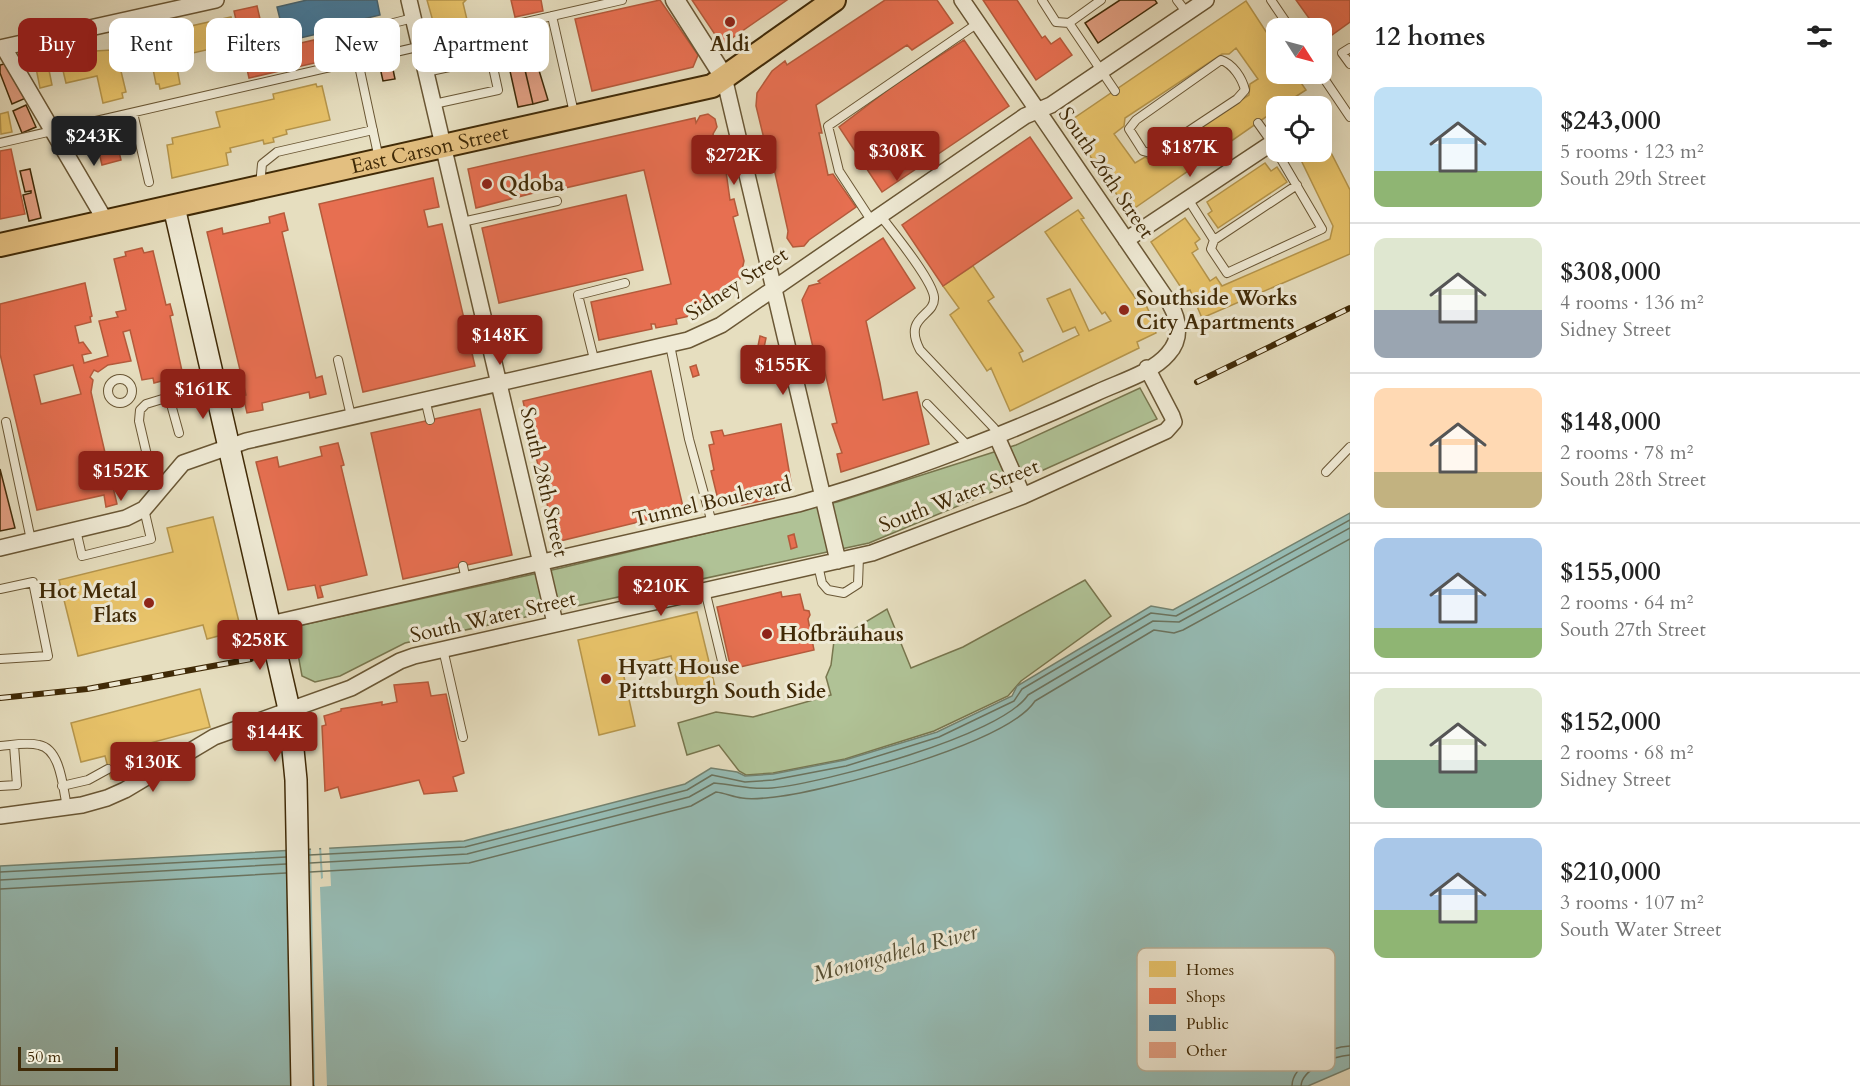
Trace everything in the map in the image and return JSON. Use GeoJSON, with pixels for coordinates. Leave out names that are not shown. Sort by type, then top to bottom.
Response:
{"type":"FeatureCollection","features":[{"type":"Feature","properties":{"kind":"main road","name":"East Carson Street"},"geometry":{"type":"LineString","coordinates":[[0,245],[712,87],[834,0]]}},
{"type":"Feature","properties":{"kind":"main road"},"geometry":{"type":"LineString","coordinates":[[174,207],[289,709],[297,814],[302,1086]]}},
{"type":"Feature","properties":{"kind":"street"},"geometry":{"type":"LineString","coordinates":[[105,220],[2,48],[216,0]]}},
{"type":"Feature","properties":{"kind":"street","name":"South 28th Street"},"geometry":{"type":"LineString","coordinates":[[409,0],[413,18]]}},
{"type":"Feature","properties":{"kind":"street"},"geometry":{"type":"LineString","coordinates":[[675,0],[724,77],[838,561]]}},
{"type":"Feature","properties":{"kind":"street","name":"South 26th Street"},"geometry":{"type":"LineString","coordinates":[[962,0],[1170,304],[1178,321],[1177,341],[1170,353],[1147,368]]}},
{"type":"Feature","properties":{"kind":"street","name":"Sidney Street"},"geometry":{"type":"LineString","coordinates":[[0,548],[126,518],[144,509],[183,463],[246,441],[688,340],[720,325],[1025,116],[1051,105],[1206,0]]}},
{"type":"Feature","properties":{"kind":"street","name":"South 28th Street"},"geometry":{"type":"LineString","coordinates":[[426,72],[555,623]]}},
{"type":"Feature","properties":{"kind":"street"},"geometry":{"type":"LineString","coordinates":[[1126,240],[1188,199],[1266,153]]}},
{"type":"Feature","properties":{"kind":"street","name":"Tunnel Boulevard"},"geometry":{"type":"LineString","coordinates":[[270,624],[465,573],[541,562],[823,497],[997,437],[1147,368]]}},
{"type":"Feature","properties":{"kind":"street","name":"South Water Street"},"geometry":{"type":"LineString","coordinates":[[0,816],[67,807],[107,798],[159,771],[214,737],[351,688],[399,660],[859,556],[1023,496],[1166,431],[1174,422],[1147,368]]}},
{"type":"Feature","properties":{"kind":"street"},"geometry":{"type":"LineString","coordinates":[[997,437],[1023,496]]}},
{"type":"Feature","properties":{"kind":"lane"},"geometry":{"type":"LineString","coordinates":[[544,18],[622,0]]}},
{"type":"Feature","properties":{"kind":"lane"},"geometry":{"type":"LineString","coordinates":[[1042,0],[1056,22],[1069,23],[1101,0]]}},
{"type":"Feature","properties":{"kind":"lane"},"geometry":{"type":"LineString","coordinates":[[1177,0],[1187,13]]}},
{"type":"Feature","properties":{"kind":"lane"},"geometry":{"type":"LineString","coordinates":[[1271,0],[1283,18]]}},
{"type":"Feature","properties":{"kind":"lane"},"geometry":{"type":"LineString","coordinates":[[552,16],[575,117]]}},
{"type":"Feature","properties":{"kind":"lane"},"geometry":{"type":"LineString","coordinates":[[978,23],[828,126],[839,171],[927,281],[934,297],[931,308],[915,325],[914,338],[917,344],[994,428],[997,437]]}},
{"type":"Feature","properties":{"kind":"lane"},"geometry":{"type":"LineString","coordinates":[[1069,23],[1103,70],[1115,91]]}},
{"type":"Feature","properties":{"kind":"lane"},"geometry":{"type":"LineString","coordinates":[[1350,48],[1342,53],[1350,64]]}},
{"type":"Feature","properties":{"kind":"lane"},"geometry":{"type":"LineString","coordinates":[[1221,60],[1228,62],[1242,80],[1245,90],[1241,98],[1154,154],[1143,151],[1129,129],[1134,117],[1221,60]]}},
{"type":"Feature","properties":{"kind":"lane"},"geometry":{"type":"LineString","coordinates":[[0,143],[314,71]]}},
{"type":"Feature","properties":{"kind":"lane"},"geometry":{"type":"LineString","coordinates":[[360,72],[380,162]]}},
{"type":"Feature","properties":{"kind":"lane"},"geometry":{"type":"LineString","coordinates":[[434,104],[498,90],[494,72]]}},
{"type":"Feature","properties":{"kind":"lane"},"geometry":{"type":"LineString","coordinates":[[1328,84],[1350,117]]}},
{"type":"Feature","properties":{"kind":"lane"},"geometry":{"type":"LineString","coordinates":[[133,113],[149,182]]}},
{"type":"Feature","properties":{"kind":"lane"},"geometry":{"type":"LineString","coordinates":[[1258,123],[1266,135]]}},
{"type":"Feature","properties":{"kind":"lane"},"geometry":{"type":"LineString","coordinates":[[260,189],[262,164],[277,152],[373,130]]}},
{"type":"Feature","properties":{"kind":"lane"},"geometry":{"type":"LineString","coordinates":[[1283,162],[1297,185],[1322,229],[1227,273],[1211,249],[1214,240],[1297,185]]}},
{"type":"Feature","properties":{"kind":"lane"},"geometry":{"type":"LineString","coordinates":[[1188,199],[1214,240]]}},
{"type":"Feature","properties":{"kind":"lane"},"geometry":{"type":"LineString","coordinates":[[462,222],[557,201]]}},
{"type":"Feature","properties":{"kind":"lane"},"geometry":{"type":"LineString","coordinates":[[595,363],[578,295],[624,283]]}},
{"type":"Feature","properties":{"kind":"lane"},"geometry":{"type":"LineString","coordinates":[[669,345],[689,439],[712,523]]}},
{"type":"Feature","properties":{"kind":"lane"},"geometry":{"type":"LineString","coordinates":[[338,360],[351,416]]}},
{"type":"Feature","properties":{"kind":"lane"},"geometry":{"type":"LineString","coordinates":[[161,488],[153,481],[139,421],[140,410],[146,404],[169,398],[179,434]]}},
{"type":"Feature","properties":{"kind":"lane"},"geometry":{"type":"LineString","coordinates":[[129,399],[140,410]]}},
{"type":"Feature","properties":{"kind":"lane"},"geometry":{"type":"LineString","coordinates":[[425,399],[430,420]]}},
{"type":"Feature","properties":{"kind":"lane"},"geometry":{"type":"LineString","coordinates":[[927,404],[969,447]]}},
{"type":"Feature","properties":{"kind":"lane"},"geometry":{"type":"LineString","coordinates":[[6,422],[31,540]]}},
{"type":"Feature","properties":{"kind":"lane"},"geometry":{"type":"LineString","coordinates":[[1326,472],[1350,447]]}},
{"type":"Feature","properties":{"kind":"lane"},"geometry":{"type":"LineString","coordinates":[[76,530],[82,556],[151,539],[144,509]]}},
{"type":"Feature","properties":{"kind":"lane"},"geometry":{"type":"LineString","coordinates":[[818,565],[822,583],[828,590],[844,593],[858,584],[859,556]]}},
{"type":"Feature","properties":{"kind":"lane"},"geometry":{"type":"LineString","coordinates":[[0,589],[33,582],[48,656],[0,659]]}},
{"type":"Feature","properties":{"kind":"lane"},"geometry":{"type":"LineString","coordinates":[[705,590],[723,665]]}},
{"type":"Feature","properties":{"kind":"lane"},"geometry":{"type":"LineString","coordinates":[[443,649],[463,737]]}},
{"type":"Feature","properties":{"kind":"lane"},"geometry":{"type":"LineString","coordinates":[[0,786],[17,785],[14,745]]}},
{"type":"Feature","properties":{"kind":"lane"},"geometry":{"type":"LineString","coordinates":[[0,746],[40,745],[48,748],[54,755],[67,807]]}},
{"type":"Feature","properties":{"kind":"lane"},"geometry":{"type":"LineString","coordinates":[[128,764],[143,763],[159,771]]}},
{"type":"Feature","properties":{"kind":"lane"},"geometry":{"type":"LineString","coordinates":[[62,786],[88,780],[108,770]]}},
{"type":"Feature","properties":{"kind":"green space"},"geometry":{"type":"Polygon","coordinates":[[[1140,388],[1157,419],[1030,476],[869,543],[405,643],[340,676],[315,682],[302,676],[293,627],[561,568],[837,502],[1016,445],[1140,388]]]}},
{"type":"Feature","properties":{"kind":"green space"},"geometry":{"type":"Polygon","coordinates":[[[1085,580],[1111,616],[1021,681],[1008,696],[934,731],[845,759],[773,773],[746,775],[739,771],[719,745],[687,755],[678,723],[716,712],[753,717],[831,695],[826,677],[831,665],[834,641],[887,609],[911,668],[963,647],[1085,580]]]}},
{"type":"Feature","properties":{"kind":"water","name":"Monongahela River"},"geometry":{"type":"Polygon","coordinates":[[[1350,513],[1350,1068],[1308,1086],[0,1086],[0,866],[464,841],[685,784],[711,768],[737,772],[745,776],[773,774],[845,760],[937,732],[1012,696],[1017,686],[1151,606],[1173,610],[1350,513]]]}},
{"type":"Feature","properties":{"kind":"pier"},"geometry":{"type":"Polygon","coordinates":[[[329,845],[331,886],[320,887],[327,1086],[315,1086],[311,846],[319,846],[321,879],[323,878],[321,846],[329,845]]]}},
{"type":"Feature","properties":{"kind":"building: Homes"},"geometry":{"type":"Polygon","coordinates":[[[427,0],[466,0],[463,3],[467,18],[432,18],[427,0]]]}},
{"type":"Feature","properties":{"kind":"building: Homes"},"geometry":{"type":"Polygon","coordinates":[[[1246,1],[1266,32],[1266,84],[1302,84],[1306,90],[1297,96],[1266,96],[1266,117],[1129,212],[1067,123],[1246,1]],[[1236,48],[1229,54],[1222,54],[1125,118],[1124,126],[1114,134],[1135,163],[1145,157],[1151,160],[1249,95],[1250,84],[1258,79],[1236,48]]]}},
{"type":"Feature","properties":{"kind":"building: Homes"},"geometry":{"type":"Polygon","coordinates":[[[206,23],[206,50],[194,53],[194,25],[206,23]]]}},
{"type":"Feature","properties":{"kind":"building: Homes"},"geometry":{"type":"Polygon","coordinates":[[[109,50],[109,72],[121,72],[126,92],[122,93],[123,98],[103,103],[97,76],[66,83],[63,72],[97,72],[97,51],[109,50]]]}},
{"type":"Feature","properties":{"kind":"building: Homes"},"geometry":{"type":"Polygon","coordinates":[[[37,72],[49,72],[52,85],[40,88],[37,72]]]}},
{"type":"Feature","properties":{"kind":"building: Homes"},"geometry":{"type":"Polygon","coordinates":[[[154,72],[178,72],[180,84],[160,89],[159,84],[156,84],[154,72]]]}},
{"type":"Feature","properties":{"kind":"building: Homes"},"geometry":{"type":"Polygon","coordinates":[[[316,84],[317,87],[322,86],[330,120],[286,130],[287,134],[273,138],[274,142],[264,144],[263,140],[230,148],[231,152],[226,153],[228,165],[172,178],[167,145],[173,144],[172,138],[220,127],[216,112],[274,99],[273,94],[316,84]]]}},
{"type":"Feature","properties":{"kind":"building: Homes"},"geometry":{"type":"Polygon","coordinates":[[[8,112],[12,132],[1,134],[0,114],[8,112]]]}},
{"type":"Feature","properties":{"kind":"building: Homes"},"geometry":{"type":"Polygon","coordinates":[[[1332,155],[1350,190],[1350,254],[1202,318],[1190,290],[1184,292],[1151,242],[1185,218],[1200,239],[1195,243],[1198,249],[1192,253],[1210,281],[1216,277],[1222,286],[1330,239],[1333,226],[1302,162],[1332,162],[1332,155]]]}},
{"type":"Feature","properties":{"kind":"building: Homes"},"geometry":{"type":"Polygon","coordinates":[[[1265,163],[1271,171],[1277,167],[1287,182],[1218,228],[1208,214],[1212,211],[1207,202],[1265,163]]]}},
{"type":"Feature","properties":{"kind":"building: Homes","name":"Southside Works City Apartments"},"geometry":{"type":"Polygon","coordinates":[[[1078,210],[1084,218],[1081,219],[1138,302],[1143,299],[1157,328],[1154,329],[1156,333],[1137,342],[1139,348],[1010,411],[991,368],[987,371],[950,315],[959,308],[943,286],[973,266],[994,297],[988,301],[1023,351],[1019,353],[1023,362],[1079,335],[1075,327],[1063,332],[1047,299],[1070,289],[1089,331],[1111,321],[1105,312],[1102,314],[1045,232],[1078,210]]]}},
{"type":"Feature","properties":{"kind":"building: Homes","name":"Hot Metal Flats"},"geometry":{"type":"Polygon","coordinates":[[[213,517],[241,630],[207,639],[203,625],[78,656],[59,580],[173,552],[167,528],[213,517]]]}},
{"type":"Feature","properties":{"kind":"building: Homes","name":"Hyatt House Pittsburgh South Side"},"geometry":{"type":"Polygon","coordinates":[[[697,612],[716,691],[681,699],[671,656],[622,668],[635,726],[599,735],[578,640],[697,612]]]}},
{"type":"Feature","properties":{"kind":"building: Homes"},"geometry":{"type":"Polygon","coordinates":[[[200,689],[210,727],[124,750],[130,774],[111,779],[105,756],[81,762],[71,723],[200,689]]]}},
{"type":"Feature","properties":{"kind":"building: Shops"},"geometry":{"type":"Polygon","coordinates":[[[511,0],[541,0],[543,11],[515,17],[511,0]]]}},
{"type":"Feature","properties":{"kind":"building: Shops"},"geometry":{"type":"Polygon","coordinates":[[[660,0],[698,55],[693,67],[592,91],[575,19],[660,0]]]}},
{"type":"Feature","properties":{"kind":"building: Shops","name":"Aldi"},"geometry":{"type":"Polygon","coordinates":[[[692,0],[787,0],[722,45],[692,0]]]}},
{"type":"Feature","properties":{"kind":"building: Shops"},"geometry":{"type":"Polygon","coordinates":[[[885,0],[937,0],[953,23],[912,50],[907,45],[816,105],[828,175],[833,174],[856,207],[809,240],[804,246],[793,247],[787,238],[788,231],[769,146],[766,147],[756,106],[757,93],[772,71],[785,61],[787,65],[885,0]]]}},
{"type":"Feature","properties":{"kind":"building: Shops"},"geometry":{"type":"Polygon","coordinates":[[[983,0],[1017,0],[1042,38],[1045,36],[1051,44],[1060,38],[1072,55],[1036,80],[983,0]]]}},
{"type":"Feature","properties":{"kind":"building: Shops"},"geometry":{"type":"Polygon","coordinates":[[[1296,0],[1350,0],[1350,22],[1332,35],[1332,18],[1309,18],[1296,0]]]}},
{"type":"Feature","properties":{"kind":"building: Shops"},"geometry":{"type":"Polygon","coordinates":[[[257,6],[260,18],[236,18],[234,11],[257,6]]]}},
{"type":"Feature","properties":{"kind":"building: Shops"},"geometry":{"type":"Polygon","coordinates":[[[314,40],[314,63],[302,66],[302,43],[314,40]]]}},
{"type":"Feature","properties":{"kind":"building: Shops"},"geometry":{"type":"Polygon","coordinates":[[[964,40],[1009,106],[882,192],[839,127],[897,83],[964,40]]]}},
{"type":"Feature","properties":{"kind":"building: Shops"},"geometry":{"type":"Polygon","coordinates":[[[248,72],[275,72],[249,78],[248,72]]]}},
{"type":"Feature","properties":{"kind":"building: Shops"},"geometry":{"type":"Polygon","coordinates":[[[708,114],[715,119],[717,127],[713,134],[720,166],[725,164],[730,200],[734,199],[738,215],[733,217],[744,261],[740,279],[717,304],[694,315],[676,319],[677,324],[656,328],[655,324],[651,324],[652,329],[599,340],[591,302],[671,284],[644,170],[565,188],[564,185],[476,208],[468,169],[695,118],[696,123],[700,116],[708,114]]]}},
{"type":"Feature","properties":{"kind":"building: Shops"},"geometry":{"type":"Polygon","coordinates":[[[112,123],[121,160],[102,165],[93,127],[112,123]]]}},
{"type":"Feature","properties":{"kind":"building: Shops"},"geometry":{"type":"Polygon","coordinates":[[[1030,137],[1072,198],[943,286],[902,225],[1030,137]]]}},
{"type":"Feature","properties":{"kind":"building: Shops"},"geometry":{"type":"Polygon","coordinates":[[[11,149],[25,214],[0,219],[0,151],[11,149]]]}},
{"type":"Feature","properties":{"kind":"building: Shops"},"geometry":{"type":"Polygon","coordinates":[[[433,178],[439,207],[424,210],[428,227],[442,224],[475,366],[363,392],[319,204],[433,178]]]}},
{"type":"Feature","properties":{"kind":"building: Shops"},"geometry":{"type":"Polygon","coordinates":[[[626,195],[643,270],[499,303],[482,228],[626,195]]]}},
{"type":"Feature","properties":{"kind":"building: Shops"},"geometry":{"type":"Polygon","coordinates":[[[284,213],[288,230],[282,232],[316,378],[322,376],[326,394],[310,398],[309,392],[262,403],[263,410],[247,413],[243,396],[246,395],[207,232],[222,228],[223,234],[270,223],[269,217],[284,213]]]}},
{"type":"Feature","properties":{"kind":"building: Shops"},"geometry":{"type":"Polygon","coordinates":[[[883,238],[915,288],[866,321],[883,400],[917,392],[929,444],[841,472],[837,454],[842,453],[832,424],[837,423],[824,368],[818,369],[802,300],[809,286],[820,283],[818,281],[883,238]]]}},
{"type":"Feature","properties":{"kind":"building: Shops"},"geometry":{"type":"Polygon","coordinates":[[[142,248],[144,253],[153,251],[166,305],[170,304],[173,315],[170,316],[182,371],[172,374],[173,378],[154,383],[153,378],[142,380],[130,330],[123,332],[131,361],[108,365],[98,372],[94,370],[90,377],[93,380],[91,392],[117,504],[106,507],[104,495],[37,510],[0,354],[0,304],[85,283],[92,316],[90,317],[91,322],[75,326],[79,343],[83,342],[91,353],[82,355],[84,363],[108,356],[99,321],[118,317],[116,312],[126,310],[114,259],[126,256],[125,252],[142,248]],[[73,365],[34,375],[41,404],[81,394],[73,365]]]}},
{"type":"Feature","properties":{"kind":"building: Shops"},"geometry":{"type":"Polygon","coordinates":[[[760,336],[766,338],[761,362],[755,361],[760,336]]]}},
{"type":"Feature","properties":{"kind":"building: Shops"},"geometry":{"type":"Polygon","coordinates":[[[696,365],[699,375],[693,377],[690,367],[696,365]]]}},
{"type":"Feature","properties":{"kind":"building: Shops"},"geometry":{"type":"Polygon","coordinates":[[[651,371],[684,511],[556,542],[523,401],[651,371]]]}},
{"type":"Feature","properties":{"kind":"building: Shops"},"geometry":{"type":"Polygon","coordinates":[[[480,409],[512,555],[403,579],[371,433],[480,409]]]}},
{"type":"Feature","properties":{"kind":"building: Shops"},"geometry":{"type":"Polygon","coordinates":[[[781,424],[792,488],[773,494],[774,498],[742,505],[735,502],[720,508],[711,471],[714,470],[709,445],[714,444],[711,432],[722,430],[724,436],[781,424]]]}},
{"type":"Feature","properties":{"kind":"building: Shops"},"geometry":{"type":"Polygon","coordinates":[[[338,443],[344,465],[341,466],[367,575],[320,586],[323,597],[318,598],[315,585],[288,590],[256,462],[277,457],[279,467],[322,456],[320,447],[338,443]]]}},
{"type":"Feature","properties":{"kind":"building: Shops"},"geometry":{"type":"Polygon","coordinates":[[[794,534],[797,547],[791,549],[788,536],[794,534]]]}},
{"type":"Feature","properties":{"kind":"building: Shops","name":"Hofbräuhaus"},"geometry":{"type":"Polygon","coordinates":[[[781,592],[782,597],[800,594],[804,610],[809,611],[810,615],[808,619],[814,650],[731,669],[717,607],[781,592]]]}},
{"type":"Feature","properties":{"kind":"building: Shops"},"geometry":{"type":"Polygon","coordinates":[[[428,682],[431,696],[446,694],[464,773],[453,777],[457,791],[424,794],[419,780],[341,798],[338,787],[325,791],[322,726],[326,725],[324,716],[341,711],[341,709],[382,702],[382,705],[397,702],[394,685],[428,682]]]}},
{"type":"Feature","properties":{"kind":"building: Public"},"geometry":{"type":"Polygon","coordinates":[[[307,0],[377,0],[380,15],[367,18],[314,18],[314,35],[302,38],[302,18],[280,18],[277,7],[307,0]]]}},
{"type":"Feature","properties":{"kind":"building: Other"},"geometry":{"type":"Polygon","coordinates":[[[1120,0],[1155,0],[1157,3],[1098,43],[1085,23],[1120,0]]]}},
{"type":"Feature","properties":{"kind":"building: Other"},"geometry":{"type":"Polygon","coordinates":[[[0,65],[8,66],[26,98],[12,104],[0,73],[0,65]]]}},
{"type":"Feature","properties":{"kind":"building: Other"},"geometry":{"type":"Polygon","coordinates":[[[381,72],[394,72],[395,79],[383,81],[381,72]]]}},
{"type":"Feature","properties":{"kind":"building: Other"},"geometry":{"type":"Polygon","coordinates":[[[510,72],[525,72],[533,104],[518,107],[510,72]]]}},
{"type":"Feature","properties":{"kind":"building: Other"},"geometry":{"type":"Polygon","coordinates":[[[526,72],[539,72],[548,100],[533,104],[526,72]]]}},
{"type":"Feature","properties":{"kind":"building: Other"},"geometry":{"type":"Polygon","coordinates":[[[26,105],[36,127],[22,133],[13,111],[26,105]]]}},
{"type":"Feature","properties":{"kind":"building: Other"},"geometry":{"type":"Polygon","coordinates":[[[30,169],[41,218],[29,221],[23,195],[31,191],[25,192],[20,171],[30,169]]]}},
{"type":"Feature","properties":{"kind":"building: Other"},"geometry":{"type":"Polygon","coordinates":[[[182,377],[187,398],[176,401],[171,379],[182,377]]]}},
{"type":"Feature","properties":{"kind":"building: Other"},"geometry":{"type":"Polygon","coordinates":[[[0,469],[15,528],[0,531],[0,469]]]}},
{"type":"Feature","properties":{"kind":"railway"},"geometry":{"type":"LineString","coordinates":[[1197,382],[1350,308]]}},
{"type":"Feature","properties":{"kind":"railway"},"geometry":{"type":"LineString","coordinates":[[0,698],[87,689],[251,659]]}},
{"type":"Feature","properties":{"kind":"place","name":"Aldi"},"geometry":{"type":"Point","coordinates":[730,22]}},
{"type":"Feature","properties":{"kind":"place","name":"Qdoba"},"geometry":{"type":"Point","coordinates":[487,184]}},
{"type":"Feature","properties":{"kind":"place","name":"Southside Works City Apartments"},"geometry":{"type":"Point","coordinates":[1124,310]}},
{"type":"Feature","properties":{"kind":"place","name":"Hot Metal Flats"},"geometry":{"type":"Point","coordinates":[149,603]}},
{"type":"Feature","properties":{"kind":"place","name":"Hofbräuhaus"},"geometry":{"type":"Point","coordinates":[767,634]}},
{"type":"Feature","properties":{"kind":"place","name":"Hyatt House Pittsburgh South Side"},"geometry":{"type":"Point","coordinates":[606,679]}}]}
